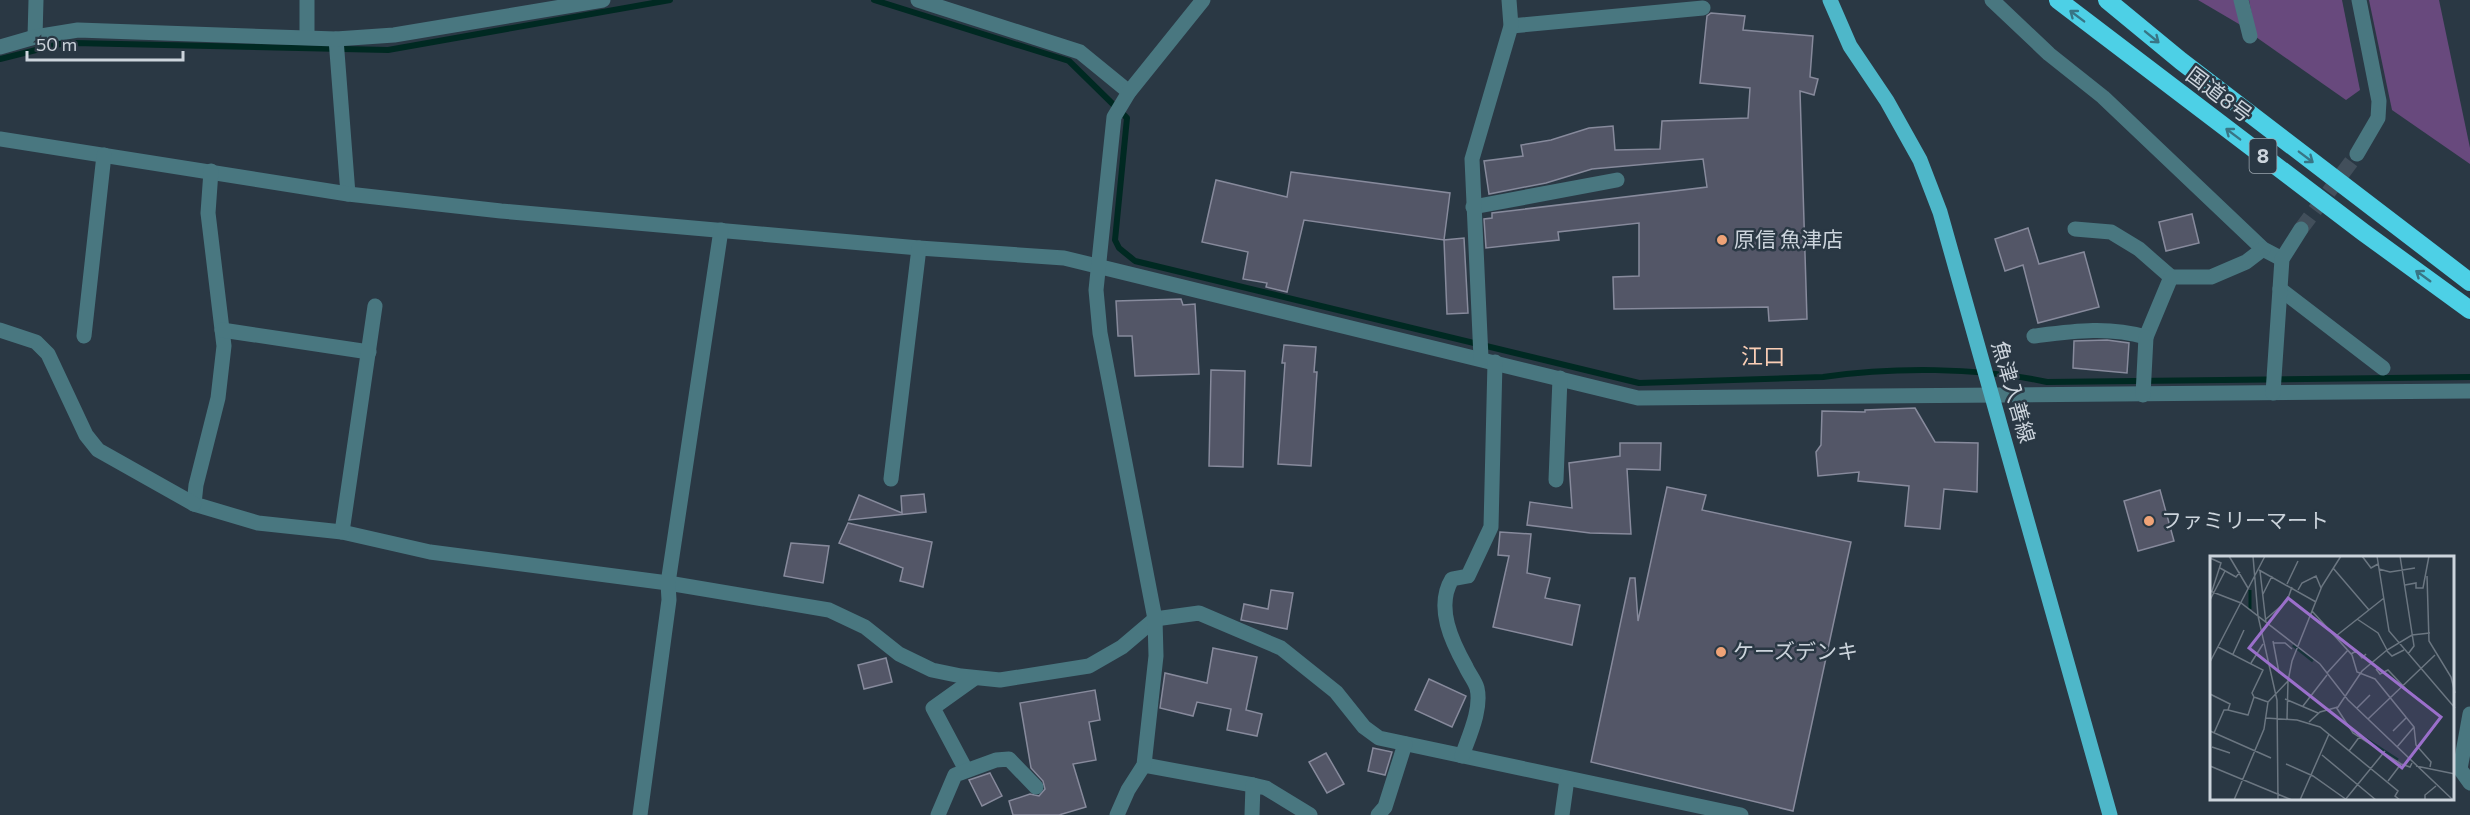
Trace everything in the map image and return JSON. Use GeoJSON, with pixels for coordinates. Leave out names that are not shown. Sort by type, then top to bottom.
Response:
{"type":"FeatureCollection","features":[{"type":"Feature","properties":{"kind":"highway","name":"国道8号"},"geometry":{"type":"LineString","coordinates":[[2058,0],[2363,232],[2470,310]]}},
{"type":"Feature","properties":{"kind":"highway","name":"国道8号"},"geometry":{"type":"LineString","coordinates":[[2107,0],[2181,61],[2470,282]]}},
{"type":"Feature","properties":{"kind":"main road","name":"魚津入善線"},"geometry":{"type":"LineString","coordinates":[[1830,0],[1850,46],[1887,101],[1920,160],[1940,212],[2110,815]]}},
{"type":"Feature","properties":{"kind":"street"},"geometry":{"type":"LineString","coordinates":[[35,37],[36,0]]}},
{"type":"Feature","properties":{"kind":"street"},"geometry":{"type":"LineString","coordinates":[[307,0],[307,36]]}},
{"type":"Feature","properties":{"kind":"street"},"geometry":{"type":"LineString","coordinates":[[0,47],[35,37],[78,30],[307,36],[336,39],[394,35],[603,0]]}},
{"type":"Feature","properties":{"kind":"street"},"geometry":{"type":"LineString","coordinates":[[918,0],[1080,52],[1129,92]]}},
{"type":"Feature","properties":{"kind":"street"},"geometry":{"type":"LineString","coordinates":[[1117,815],[1128,790],[1144,765],[1156,656],[1155,619],[1100,333],[1096,290],[1114,117],[1129,92],[1203,0]]}},
{"type":"Feature","properties":{"kind":"street"},"geometry":{"type":"LineString","coordinates":[[1462,756],[1473,724],[1478,699],[1477,687],[1447,627],[1446,601],[1452,579],[1468,576],[1491,527],[1488,360],[1473,207],[1472,159],[1511,26],[1509,0]]}},
{"type":"Feature","properties":{"kind":"street"},"geometry":{"type":"LineString","coordinates":[[1992,0],[2049,54],[2103,97],[2263,249],[2282,258]]}},
{"type":"Feature","properties":{"kind":"street"},"geometry":{"type":"LineString","coordinates":[[2241,0],[2250,36]]}},
{"type":"Feature","properties":{"kind":"street"},"geometry":{"type":"LineString","coordinates":[[2357,154],[2378,118],[2379,101],[2359,0]]}},
{"type":"Feature","properties":{"kind":"street"},"geometry":{"type":"LineString","coordinates":[[1511,26],[1598,16],[1703,8]]}},
{"type":"Feature","properties":{"kind":"street"},"geometry":{"type":"LineString","coordinates":[[336,39],[348,194]]}},
{"type":"Feature","properties":{"kind":"street"},"geometry":{"type":"LineString","coordinates":[[0,139],[348,194],[501,212],[919,249],[1064,258],[1638,398],[2143,396],[2470,391]]}},
{"type":"Feature","properties":{"kind":"street"},"geometry":{"type":"LineString","coordinates":[[84,336],[104,155]]}},
{"type":"Feature","properties":{"kind":"street"},"geometry":{"type":"LineString","coordinates":[[194,504],[196,485],[219,398],[224,346],[208,213],[211,171]]}},
{"type":"Feature","properties":{"kind":"street"},"geometry":{"type":"LineString","coordinates":[[1473,207],[1617,180]]}},
{"type":"Feature","properties":{"kind":"street"},"geometry":{"type":"LineString","coordinates":[[2075,229],[2111,232],[2139,249],[2171,277],[2211,277],[2246,262],[2263,249]]}},
{"type":"Feature","properties":{"kind":"street"},"geometry":{"type":"LineString","coordinates":[[640,815],[669,600],[668,583],[721,230]]}},
{"type":"Feature","properties":{"kind":"street"},"geometry":{"type":"LineString","coordinates":[[2273,393],[2282,258],[2301,230]]}},
{"type":"Feature","properties":{"kind":"street"},"geometry":{"type":"LineString","coordinates":[[891,480],[919,249]]}},
{"type":"Feature","properties":{"kind":"street"},"geometry":{"type":"LineString","coordinates":[[2143,396],[2146,337],[2171,277]]}},
{"type":"Feature","properties":{"kind":"street"},"geometry":{"type":"LineString","coordinates":[[2280,289],[2382,368]]}},
{"type":"Feature","properties":{"kind":"street"},"geometry":{"type":"LineString","coordinates":[[342,532],[375,306]]}},
{"type":"Feature","properties":{"kind":"street"},"geometry":{"type":"LineString","coordinates":[[0,330],[36,342],[48,354],[86,435],[98,450],[194,504],[258,523],[342,532],[430,552],[668,583],[829,610],[865,627],[899,654],[932,670],[975,678],[1000,680],[1089,666],[1122,647],[1155,619],[1199,613],[1281,648],[1336,692],[1364,727],[1379,738],[1567,779],[1685,809],[1741,815]]}},
{"type":"Feature","properties":{"kind":"street"},"geometry":{"type":"LineString","coordinates":[[222,330],[369,352]]}},
{"type":"Feature","properties":{"kind":"street"},"geometry":{"type":"LineString","coordinates":[[2034,336],[2082,330],[2122,330],[2146,337]]}},
{"type":"Feature","properties":{"kind":"street"},"geometry":{"type":"LineString","coordinates":[[1556,480],[1560,378]]}},
{"type":"Feature","properties":{"kind":"street"},"geometry":{"type":"LineString","coordinates":[[966,770],[933,708],[975,678]]}},
{"type":"Feature","properties":{"kind":"street"},"geometry":{"type":"LineString","coordinates":[[2470,714],[2460,769],[2470,783]]}},
{"type":"Feature","properties":{"kind":"street"},"geometry":{"type":"LineString","coordinates":[[1378,815],[1385,807],[1405,744]]}},
{"type":"Feature","properties":{"kind":"street"},"geometry":{"type":"LineString","coordinates":[[938,815],[955,775],[996,760],[1009,759],[1036,787]]}},
{"type":"Feature","properties":{"kind":"street"},"geometry":{"type":"LineString","coordinates":[[1144,765],[1266,788],[1310,815]]}},
{"type":"Feature","properties":{"kind":"street"},"geometry":{"type":"LineString","coordinates":[[1562,815],[1567,779]]}},
{"type":"Feature","properties":{"kind":"street"},"geometry":{"type":"LineString","coordinates":[[1252,815],[1253,785]]}},
{"type":"Feature","properties":{"kind":"shaded area"},"geometry":{"type":"Polygon","coordinates":[[[2198,0],[2237,0],[2244,27],[2198,0]]]}},
{"type":"Feature","properties":{"kind":"shaded area"},"geometry":{"type":"Polygon","coordinates":[[[2249,0],[2342,0],[2360,90],[2346,100],[2256,37],[2249,0]]]}},
{"type":"Feature","properties":{"kind":"shaded area"},"geometry":{"type":"Polygon","coordinates":[[[2369,0],[2439,0],[2470,148],[2470,164],[2392,110],[2369,0]]]}},
{"type":"Feature","properties":{"kind":"building","name":"原信 魚津店"},"geometry":{"type":"Polygon","coordinates":[[[1711,13],[1745,16],[1743,30],[1813,36],[1810,77],[1818,79],[1814,95],[1800,91],[1807,319],[1769,321],[1768,307],[1614,309],[1613,277],[1639,276],[1639,223],[1558,232],[1559,240],[1486,248],[1484,219],[1492,218],[1492,213],[1707,187],[1703,159],[1592,169],[1546,183],[1489,194],[1484,161],[1523,156],[1521,145],[1551,140],[1589,128],[1613,126],[1615,150],[1660,149],[1662,121],[1748,118],[1750,88],[1700,83],[1707,16],[1711,13]]]}},
{"type":"Feature","properties":{"kind":"building"},"geometry":{"type":"Polygon","coordinates":[[[1291,172],[1450,193],[1444,240],[1304,220],[1287,292],[1266,287],[1267,283],[1243,279],[1248,252],[1202,242],[1216,180],[1287,197],[1291,172]]]}},
{"type":"Feature","properties":{"kind":"building"},"geometry":{"type":"Polygon","coordinates":[[[2192,214],[2199,243],[2166,251],[2159,222],[2192,214]]]}},
{"type":"Feature","properties":{"kind":"building"},"geometry":{"type":"Polygon","coordinates":[[[2028,228],[2039,264],[2084,252],[2099,307],[2038,323],[2023,265],[2005,271],[1995,239],[2028,228]]]}},
{"type":"Feature","properties":{"kind":"building"},"geometry":{"type":"Polygon","coordinates":[[[1464,238],[1468,313],[1447,314],[1444,240],[1464,238]]]}},
{"type":"Feature","properties":{"kind":"building"},"geometry":{"type":"Polygon","coordinates":[[[1181,299],[1183,305],[1195,304],[1199,374],[1135,376],[1132,336],[1118,336],[1116,301],[1181,299]]]}},
{"type":"Feature","properties":{"kind":"building"},"geometry":{"type":"Polygon","coordinates":[[[2107,340],[2129,343],[2127,373],[2073,368],[2074,341],[2107,340]]]}},
{"type":"Feature","properties":{"kind":"building"},"geometry":{"type":"Polygon","coordinates":[[[1284,345],[1316,347],[1314,372],[1317,372],[1311,466],[1278,464],[1285,363],[1282,363],[1284,345]]]}},
{"type":"Feature","properties":{"kind":"building"},"geometry":{"type":"Polygon","coordinates":[[[1211,370],[1245,371],[1243,467],[1209,466],[1211,370]]]}},
{"type":"Feature","properties":{"kind":"building"},"geometry":{"type":"Polygon","coordinates":[[[1915,408],[1935,442],[1978,443],[1977,492],[1944,489],[1940,529],[1905,526],[1909,486],[1858,481],[1859,472],[1818,476],[1816,452],[1821,445],[1822,411],[1865,412],[1865,410],[1915,408]]]}},
{"type":"Feature","properties":{"kind":"building"},"geometry":{"type":"Polygon","coordinates":[[[1620,443],[1661,443],[1660,470],[1627,469],[1631,534],[1590,533],[1527,525],[1530,502],[1572,508],[1569,463],[1620,456],[1620,443]]]}},
{"type":"Feature","properties":{"kind":"building","name":"ケーズデンキ"},"geometry":{"type":"Polygon","coordinates":[[[1667,487],[1706,495],[1702,510],[1851,542],[1793,811],[1591,762],[1630,578],[1635,578],[1638,621],[1667,487]]]}},
{"type":"Feature","properties":{"kind":"building","name":"ファミリーマート"},"geometry":{"type":"Polygon","coordinates":[[[2160,490],[2174,541],[2138,551],[2124,501],[2160,490]]]}},
{"type":"Feature","properties":{"kind":"building"},"geometry":{"type":"Polygon","coordinates":[[[924,494],[926,512],[849,520],[859,495],[902,513],[901,496],[924,494]]]}},
{"type":"Feature","properties":{"kind":"building"},"geometry":{"type":"Polygon","coordinates":[[[848,523],[932,542],[923,587],[900,581],[903,568],[839,543],[848,523]]]}},
{"type":"Feature","properties":{"kind":"building"},"geometry":{"type":"Polygon","coordinates":[[[1500,532],[1531,534],[1527,573],[1550,578],[1545,598],[1580,605],[1572,645],[1493,627],[1509,556],[1498,555],[1500,532]]]}},
{"type":"Feature","properties":{"kind":"building"},"geometry":{"type":"Polygon","coordinates":[[[791,543],[829,546],[823,583],[784,576],[791,543]]]}},
{"type":"Feature","properties":{"kind":"building"},"geometry":{"type":"Polygon","coordinates":[[[1271,590],[1293,593],[1287,629],[1241,620],[1244,604],[1268,609],[1271,590]]]}},
{"type":"Feature","properties":{"kind":"building"},"geometry":{"type":"Polygon","coordinates":[[[1213,648],[1257,657],[1246,710],[1262,714],[1257,736],[1227,730],[1231,709],[1197,702],[1193,716],[1160,708],[1165,673],[1207,683],[1213,648]]]}},
{"type":"Feature","properties":{"kind":"building"},"geometry":{"type":"Polygon","coordinates":[[[886,658],[892,682],[864,689],[858,665],[886,658]]]}},
{"type":"Feature","properties":{"kind":"building"},"geometry":{"type":"Polygon","coordinates":[[[1429,679],[1466,696],[1452,727],[1415,710],[1429,679]]]}},
{"type":"Feature","properties":{"kind":"building"},"geometry":{"type":"Polygon","coordinates":[[[1095,690],[1100,720],[1089,722],[1096,760],[1073,764],[1086,807],[1059,815],[1013,815],[1009,801],[1030,794],[1039,796],[1045,789],[1043,781],[1031,768],[1020,703],[1095,690]]]}},
{"type":"Feature","properties":{"kind":"building"},"geometry":{"type":"Polygon","coordinates":[[[1373,748],[1392,752],[1385,775],[1368,771],[1373,748]]]}},
{"type":"Feature","properties":{"kind":"building"},"geometry":{"type":"Polygon","coordinates":[[[1326,753],[1344,784],[1327,793],[1309,762],[1326,753]]]}},
{"type":"Feature","properties":{"kind":"building"},"geometry":{"type":"Polygon","coordinates":[[[990,773],[1002,796],[982,806],[969,780],[990,773]]]}},
{"type":"Feature","properties":{"kind":"waterway"},"geometry":{"type":"LineString","coordinates":[[0,59],[60,44],[74,43],[388,50],[670,0]]}},
{"type":"Feature","properties":{"kind":"waterway"},"geometry":{"type":"LineString","coordinates":[[874,0],[1069,61],[1127,118],[1115,240],[1119,248],[1135,261],[1639,383],[1823,377],[1906,370],[1993,373],[2047,382],[2470,377]]}},
{"type":"Feature","properties":{"kind":"tunnel"},"geometry":{"type":"LineString","coordinates":[[2301,229],[2357,154]]}},
{"type":"Feature","properties":{"kind":"place","name":"原信 魚津店"},"geometry":{"type":"Point","coordinates":[1722,240]}},
{"type":"Feature","properties":{"kind":"place","name":"ファミリーマート"},"geometry":{"type":"Point","coordinates":[2149,521]}},
{"type":"Feature","properties":{"kind":"place","name":"ケーズデンキ"},"geometry":{"type":"Point","coordinates":[1721,652]}},
{"type":"Feature","properties":{"kind":"district","name":"江口"},"geometry":{"type":"Point","coordinates":[1763,356]}}]}
